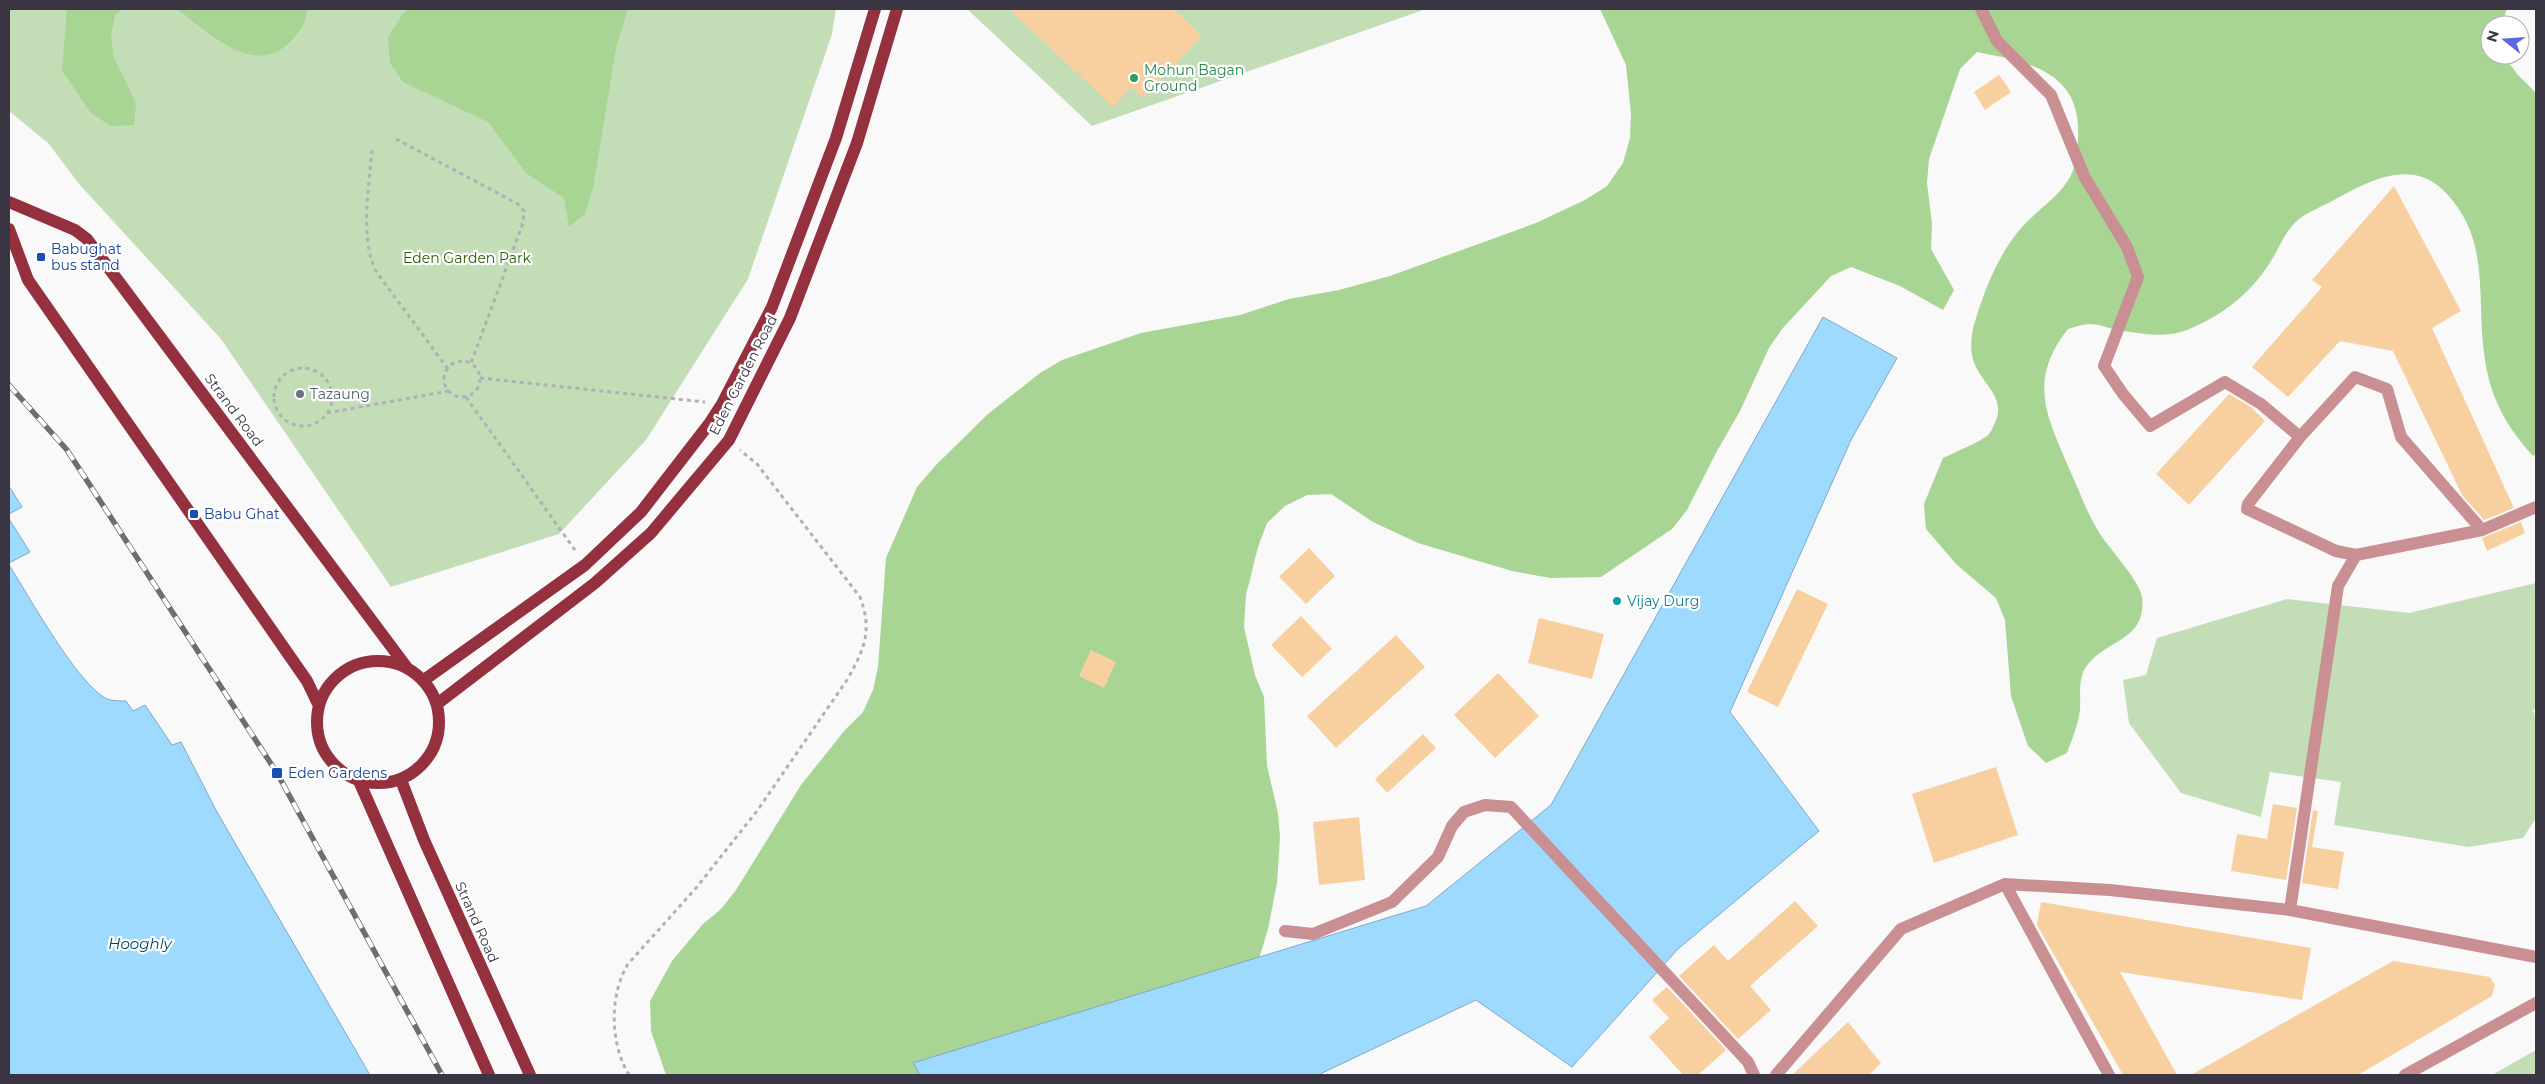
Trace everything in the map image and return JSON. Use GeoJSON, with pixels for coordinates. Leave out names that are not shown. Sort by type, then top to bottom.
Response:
{"type":"FeatureCollection","features":[{"type":"Feature","properties":{"kind":"main road","name":"Eden Garden Road"},"geometry":{"type":"LineString","coordinates":[[424,680],[586,564],[641,512],[722,404],[772,307],[836,138],[875,9]]}},
{"type":"Feature","properties":{"kind":"main road","name":"Eden Garden Road"},"geometry":{"type":"LineString","coordinates":[[436,704],[596,583],[651,533],[729,440],[790,318],[857,143],[897,9]]}},
{"type":"Feature","properties":{"kind":"main road","name":"Strand Road"},"geometry":{"type":"LineString","coordinates":[[9,202],[76,230],[87,239],[408,669]]}},
{"type":"Feature","properties":{"kind":"main road"},"geometry":{"type":"LineString","coordinates":[[9,230],[28,280],[307,681],[319,706]]}},
{"type":"Feature","properties":{"kind":"main road"},"geometry":{"type":"LineString","coordinates":[[372,662],[390,662],[408,669],[424,680],[436,704],[438,732],[429,757],[416,771],[401,780],[359,781],[333,765],[318,737],[319,706],[327,689],[339,676],[354,666],[372,662]]}},
{"type":"Feature","properties":{"kind":"main road","name":"Strand Road"},"geometry":{"type":"LineString","coordinates":[[401,780],[424,840],[530,1075]]}},
{"type":"Feature","properties":{"kind":"main road"},"geometry":{"type":"LineString","coordinates":[[359,781],[488,1075]]}},
{"type":"Feature","properties":{"kind":"lane"},"geometry":{"type":"LineString","coordinates":[[1982,9],[1997,41],[2051,95],[2084,176],[2127,247],[2138,277],[2104,366],[2123,394],[2150,426],[2187,402],[2225,382],[2261,404],[2300,437]]}},
{"type":"Feature","properties":{"kind":"lane"},"geometry":{"type":"LineString","coordinates":[[2482,530],[2401,437],[2387,389],[2355,377],[2300,437],[2248,504],[2247,509],[2336,550],[2356,555],[2482,530],[2536,507]]}},
{"type":"Feature","properties":{"kind":"lane"},"geometry":{"type":"LineString","coordinates":[[2290,910],[2338,586],[2356,555]]}},
{"type":"Feature","properties":{"kind":"lane"},"geometry":{"type":"LineString","coordinates":[[1285,931],[1313,934],[1392,902],[1438,857],[1452,826],[1464,812],[1485,805],[1511,807],[1748,1062],[1754,1075]]}},
{"type":"Feature","properties":{"kind":"lane"},"geometry":{"type":"LineString","coordinates":[[2005,884],[2109,1075]]}},
{"type":"Feature","properties":{"kind":"lane"},"geometry":{"type":"LineString","coordinates":[[1776,1075],[1901,929],[2005,884],[2110,890],[2290,910],[2536,957]]}},
{"type":"Feature","properties":{"kind":"lane"},"geometry":{"type":"LineString","coordinates":[[2405,1075],[2536,1003]]}},
{"type":"Feature","properties":{"kind":"path"},"geometry":{"type":"LineString","coordinates":[[396,139],[518,204],[524,211],[523,223],[470,363]]}},
{"type":"Feature","properties":{"kind":"path"},"geometry":{"type":"LineString","coordinates":[[372,150],[367,208],[370,258],[375,270],[448,369]]}},
{"type":"Feature","properties":{"kind":"path"},"geometry":{"type":"LineString","coordinates":[[466,397],[476,389],[480,378],[475,367],[470,363],[460,361],[448,369],[445,382],[449,391],[455,395],[466,397],[586,564]]}},
{"type":"Feature","properties":{"kind":"path"},"geometry":{"type":"LineString","coordinates":[[327,413],[332,404],[332,395],[330,385],[319,372],[303,367],[295,368],[281,378],[276,385],[274,402],[284,419],[302,426],[320,421],[327,413],[449,391]]}},
{"type":"Feature","properties":{"kind":"path"},"geometry":{"type":"LineString","coordinates":[[480,378],[722,404]]}},
{"type":"Feature","properties":{"kind":"path"},"geometry":{"type":"LineString","coordinates":[[629,1075],[618,1044],[614,1014],[621,976],[628,964],[696,888],[757,811],[847,680],[859,658],[866,636],[867,617],[860,597],[757,464],[729,440]]}},
{"type":"Feature","properties":{"kind":"green space","name":"Eden Garden Park"},"geometry":{"type":"Polygon","coordinates":[[[9,9],[836,9],[832,34],[748,279],[646,440],[559,534],[391,587],[221,339],[80,185],[48,143],[9,111],[9,9]]]}},
{"type":"Feature","properties":{"kind":"green space"},"geometry":{"type":"Polygon","coordinates":[[[67,9],[122,9],[115,15],[111,36],[114,58],[136,103],[134,125],[110,126],[90,112],[62,70],[67,9]]]}},
{"type":"Feature","properties":{"kind":"green space"},"geometry":{"type":"Polygon","coordinates":[[[177,9],[307,9],[307,14],[304,23],[290,42],[276,52],[261,56],[246,54],[231,48],[202,29],[177,9]]]}},
{"type":"Feature","properties":{"kind":"green space"},"geometry":{"type":"Polygon","coordinates":[[[409,9],[628,9],[616,48],[593,188],[585,214],[569,227],[564,198],[526,173],[488,122],[403,82],[390,63],[388,38],[401,16],[409,9]]]}},
{"type":"Feature","properties":{"kind":"green space","name":"Mohun Bagan Ground"},"geometry":{"type":"Polygon","coordinates":[[[967,9],[1426,9],[1092,126],[967,9]]]}},
{"type":"Feature","properties":{"kind":"green space"},"geometry":{"type":"Polygon","coordinates":[[[1600,9],[2507,9],[2505,15],[2480,15],[2480,65],[2510,65],[2536,93],[2536,454],[2533,456],[2515,434],[2491,388],[2482,337],[2479,270],[2476,249],[2469,229],[2459,209],[2443,190],[2430,180],[2416,175],[2387,176],[2373,181],[2303,216],[2291,227],[2266,269],[2247,291],[2226,309],[2201,324],[2178,333],[2159,335],[2090,324],[2068,329],[2055,348],[2044,383],[2049,417],[2084,504],[2100,534],[2131,575],[2140,591],[2142,611],[2139,622],[2133,630],[2098,655],[2085,668],[2081,679],[2079,716],[2067,753],[2046,763],[2028,746],[2011,696],[2005,620],[1996,598],[1957,565],[1926,529],[1924,504],[1943,458],[1987,436],[1993,428],[1998,413],[1998,404],[1995,396],[1975,365],[1971,350],[1973,327],[1985,291],[2004,252],[2020,229],[2067,182],[2074,166],[2077,149],[2077,116],[2071,98],[2062,84],[2049,74],[2033,66],[2016,60],[1977,52],[1960,69],[1929,159],[1927,183],[1932,224],[1931,249],[1954,290],[1943,310],[1900,286],[1851,267],[1831,276],[1782,329],[1769,348],[1740,411],[1687,510],[1672,529],[1601,577],[1550,578],[1512,571],[1418,543],[1373,522],[1331,494],[1307,495],[1285,506],[1267,523],[1258,547],[1246,595],[1244,627],[1255,675],[1264,697],[1267,766],[1278,813],[1280,837],[1277,883],[1268,929],[1247,998],[1180,1075],[666,1075],[651,1031],[650,1001],[672,961],[703,924],[721,909],[736,890],[801,785],[845,730],[863,712],[873,690],[878,667],[886,558],[917,487],[936,465],[988,414],[1040,373],[1062,360],[1141,333],[1240,315],[1289,299],[1339,290],[1390,276],[1536,223],[1585,200],[1607,186],[1623,163],[1630,138],[1631,114],[1626,65],[1600,9]]]}},
{"type":"Feature","properties":{"kind":"green space"},"geometry":{"type":"Polygon","coordinates":[[[2536,583],[2536,709],[2533,710],[2536,720],[2536,818],[2523,838],[2469,847],[2334,825],[2341,782],[2270,772],[2261,817],[2181,793],[2129,723],[2123,680],[2146,675],[2157,638],[2287,599],[2409,613],[2536,583]]]}},
{"type":"Feature","properties":{"kind":"green space"},"geometry":{"type":"Polygon","coordinates":[[[2536,1050],[2536,1075],[2492,1075],[2536,1050]]]}},
{"type":"Feature","properties":{"kind":"water"},"geometry":{"type":"Polygon","coordinates":[[[1823,317],[1897,358],[1851,440],[1730,712],[1819,831],[1678,949],[1572,1067],[1476,1000],[1318,1075],[920,1075],[913,1063],[1426,906],[1551,805],[1823,317]]]}},
{"type":"Feature","properties":{"kind":"water"},"geometry":{"type":"Polygon","coordinates":[[[9,486],[22,507],[9,514],[9,486]]]}},
{"type":"Feature","properties":{"kind":"water"},"geometry":{"type":"Polygon","coordinates":[[[9,519],[30,552],[9,563],[9,519]]]}},
{"type":"Feature","properties":{"kind":"water","name":"Hooghly"},"geometry":{"type":"Polygon","coordinates":[[[9,565],[54,638],[82,676],[95,690],[107,699],[126,701],[133,711],[145,705],[172,745],[181,742],[217,812],[370,1075],[9,1075],[9,565]]]}},
{"type":"Feature","properties":{"kind":"building"},"geometry":{"type":"Polygon","coordinates":[[[1009,9],[1173,9],[1202,36],[1143,98],[1131,87],[1113,107],[1009,9]]]}},
{"type":"Feature","properties":{"kind":"building"},"geometry":{"type":"Polygon","coordinates":[[[1999,75],[2011,92],[1985,110],[1974,92],[1999,75]]]}},
{"type":"Feature","properties":{"kind":"building"},"geometry":{"type":"Polygon","coordinates":[[[2394,186],[2461,311],[2432,328],[2514,508],[2484,520],[2462,495],[2393,351],[2340,341],[2288,397],[2252,367],[2322,287],[2312,280],[2394,186]]]}},
{"type":"Feature","properties":{"kind":"building"},"geometry":{"type":"Polygon","coordinates":[[[2229,394],[2251,407],[2265,421],[2189,505],[2156,474],[2229,394]]]}},
{"type":"Feature","properties":{"kind":"building"},"geometry":{"type":"Polygon","coordinates":[[[2521,522],[2525,533],[2487,551],[2482,538],[2521,522]]]}},
{"type":"Feature","properties":{"kind":"building"},"geometry":{"type":"Polygon","coordinates":[[[1309,548],[1335,576],[1306,604],[1279,577],[1309,548]]]}},
{"type":"Feature","properties":{"kind":"building"},"geometry":{"type":"Polygon","coordinates":[[[1797,589],[1828,604],[1778,707],[1747,692],[1797,589]]]}},
{"type":"Feature","properties":{"kind":"building"},"geometry":{"type":"Polygon","coordinates":[[[1301,616],[1332,649],[1302,677],[1271,645],[1301,616]]]}},
{"type":"Feature","properties":{"kind":"building"},"geometry":{"type":"Polygon","coordinates":[[[1539,618],[1604,634],[1592,679],[1528,663],[1539,618]]]}},
{"type":"Feature","properties":{"kind":"building"},"geometry":{"type":"Polygon","coordinates":[[[1396,635],[1425,667],[1336,748],[1307,716],[1396,635]]]}},
{"type":"Feature","properties":{"kind":"building"},"geometry":{"type":"Polygon","coordinates":[[[1091,650],[1116,662],[1104,688],[1079,676],[1091,650]]]}},
{"type":"Feature","properties":{"kind":"building"},"geometry":{"type":"Polygon","coordinates":[[[1498,673],[1539,716],[1495,758],[1454,715],[1498,673]]]}},
{"type":"Feature","properties":{"kind":"building"},"geometry":{"type":"Polygon","coordinates":[[[1423,734],[1436,748],[1387,793],[1375,779],[1423,734]]]}},
{"type":"Feature","properties":{"kind":"building"},"geometry":{"type":"Polygon","coordinates":[[[1996,767],[2018,835],[1934,863],[1912,794],[1996,767]]]}},
{"type":"Feature","properties":{"kind":"building"},"geometry":{"type":"Polygon","coordinates":[[[2273,804],[2297,808],[2286,880],[2231,871],[2237,834],[2267,839],[2273,804]]]}},
{"type":"Feature","properties":{"kind":"building"},"geometry":{"type":"Polygon","coordinates":[[[2313,810],[2318,811],[2312,847],[2344,852],[2338,889],[2302,883],[2313,810]]]}},
{"type":"Feature","properties":{"kind":"building"},"geometry":{"type":"Polygon","coordinates":[[[1359,817],[1365,880],[1319,885],[1313,822],[1359,817]]]}},
{"type":"Feature","properties":{"kind":"building"},"geometry":{"type":"Polygon","coordinates":[[[1795,901],[1818,926],[1750,986],[1771,1010],[1738,1039],[1679,976],[1714,945],[1728,961],[1795,901]]]}},
{"type":"Feature","properties":{"kind":"building"},"geometry":{"type":"Polygon","coordinates":[[[2041,902],[2311,948],[2302,1000],[2120,972],[2177,1075],[2123,1075],[2037,925],[2041,902]]]}},
{"type":"Feature","properties":{"kind":"building"},"geometry":{"type":"Polygon","coordinates":[[[2393,961],[2490,977],[2495,985],[2492,996],[2358,1075],[2191,1075],[2393,961]]]}},
{"type":"Feature","properties":{"kind":"building"},"geometry":{"type":"Polygon","coordinates":[[[1667,987],[1726,1050],[1698,1075],[1683,1075],[1649,1037],[1669,1018],[1652,1000],[1667,987]]]}},
{"type":"Feature","properties":{"kind":"building"},"geometry":{"type":"Polygon","coordinates":[[[1848,1022],[1881,1063],[1869,1075],[1792,1075],[1848,1022]]]}},
{"type":"Feature","properties":{"kind":"railway"},"geometry":{"type":"LineString","coordinates":[[9,385],[67,450],[277,773],[442,1075]]}},
{"type":"Feature","properties":{"kind":"place","name":"Mohun Bagan Ground"},"geometry":{"type":"Point","coordinates":[1134,78]}},
{"type":"Feature","properties":{"kind":"place","name":"Babughat bus stand"},"geometry":{"type":"Point","coordinates":[41,257]}},
{"type":"Feature","properties":{"kind":"place","name":"Tazaung"},"geometry":{"type":"Point","coordinates":[300,394]}},
{"type":"Feature","properties":{"kind":"place","name":"Babu Ghat"},"geometry":{"type":"Point","coordinates":[194,514]}},
{"type":"Feature","properties":{"kind":"place","name":"Vijay Durg"},"geometry":{"type":"Point","coordinates":[1617,601]}},
{"type":"Feature","properties":{"kind":"place","name":"Eden Gardens"},"geometry":{"type":"Point","coordinates":[277,773]}}]}
